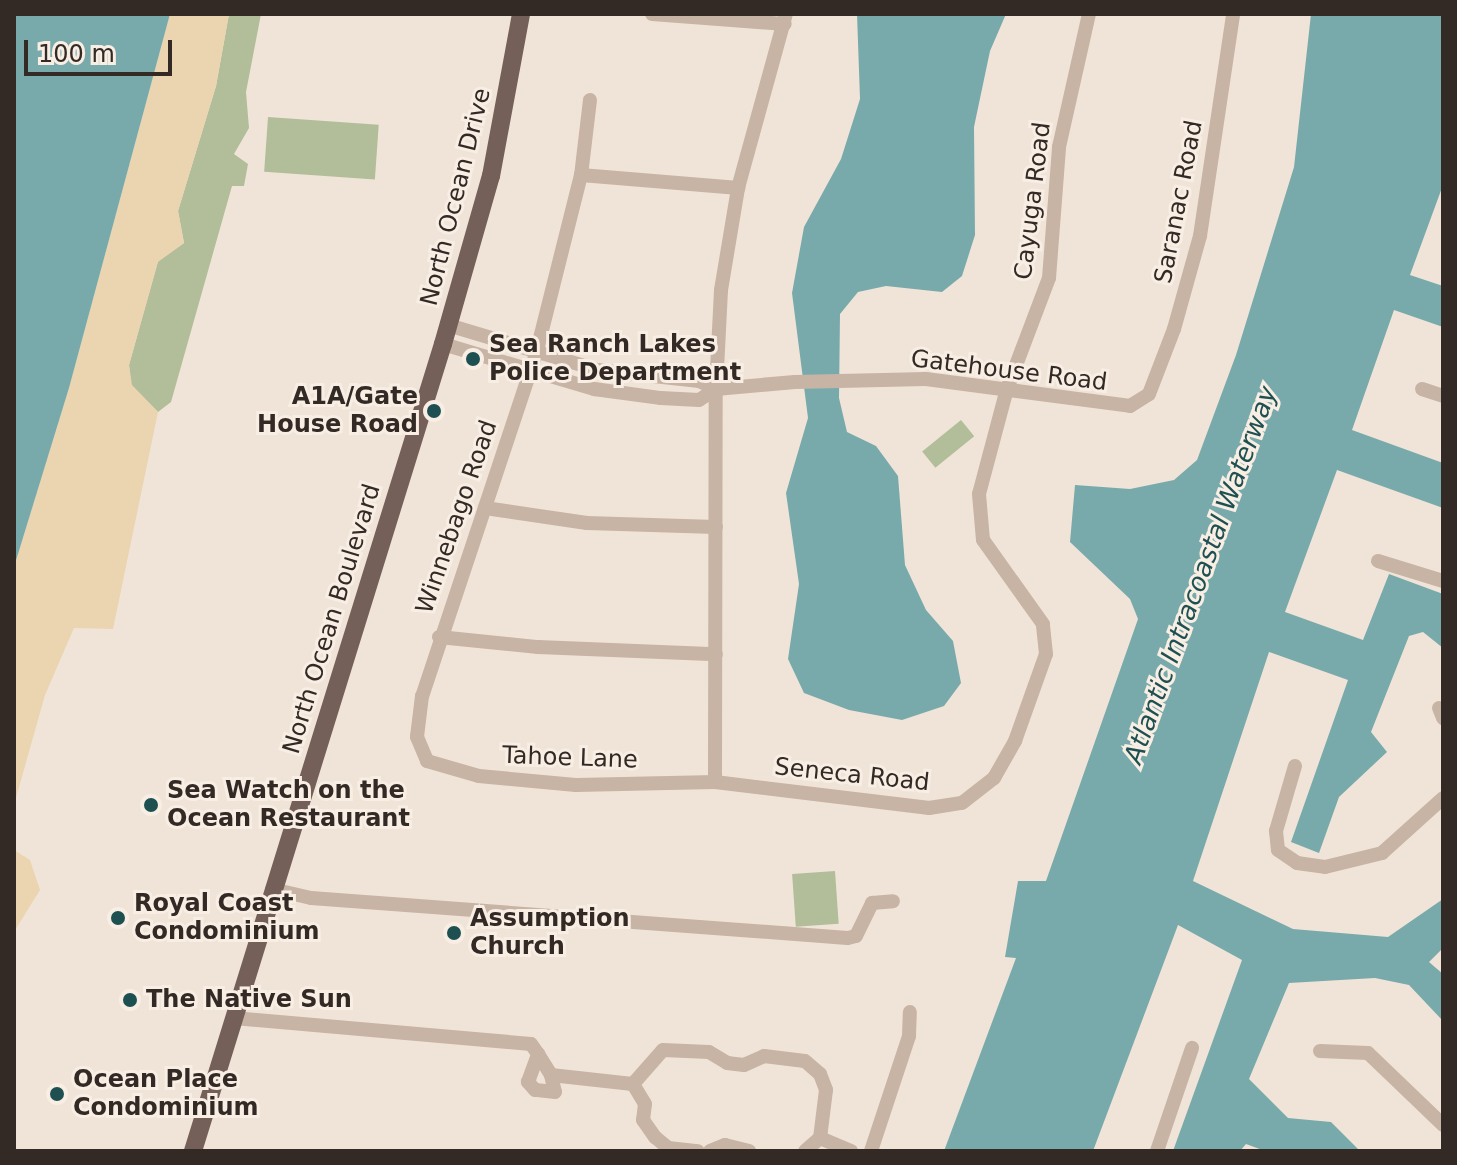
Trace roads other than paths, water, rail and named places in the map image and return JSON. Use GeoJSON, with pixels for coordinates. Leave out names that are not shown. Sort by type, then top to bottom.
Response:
{"type":"FeatureCollection","features":[{"type":"Feature","properties":{"kind":"main road","name":"North Ocean Drive"},"geometry":{"type":"LineString","coordinates":[[443,344],[491,176],[521,14]]}},
{"type":"Feature","properties":{"kind":"main road","name":"North Ocean Boulevard"},"geometry":{"type":"LineString","coordinates":[[193,1151],[443,344]]}},
{"type":"Feature","properties":{"kind":"street"},"geometry":{"type":"LineString","coordinates":[[652,14],[786,19],[738,188],[721,290],[716,389],[715,782]]}},
{"type":"Feature","properties":{"kind":"street","name":"Cayuga Road"},"geometry":{"type":"LineString","coordinates":[[1007,389],[1049,278],[1059,147],[1089,14]]}},
{"type":"Feature","properties":{"kind":"street","name":"Saranac Road"},"geometry":{"type":"LineString","coordinates":[[1149,394],[1174,329],[1200,236],[1233,14]]}},
{"type":"Feature","properties":{"kind":"street","name":"Winnebago Road"},"geometry":{"type":"LineString","coordinates":[[427,761],[417,737],[422,696],[439,637],[536,354],[581,175],[590,100]]}},
{"type":"Feature","properties":{"kind":"street"},"geometry":{"type":"LineString","coordinates":[[581,175],[738,188]]}},
{"type":"Feature","properties":{"kind":"street","name":"Gatehouse Road"},"geometry":{"type":"LineString","coordinates":[[448,325],[536,354],[598,370],[699,381],[716,389]]}},
{"type":"Feature","properties":{"kind":"street","name":"Gatehouse Road"},"geometry":{"type":"LineString","coordinates":[[443,344],[530,373],[594,389],[661,398],[699,400],[716,389],[857,378],[1007,389],[1104,407],[1130,406],[1149,394]]}},
{"type":"Feature","properties":{"kind":"street","name":"Seneca Road"},"geometry":{"type":"LineString","coordinates":[[715,782],[929,808],[962,803],[994,778],[1015,741],[1046,654],[1043,624],[983,540],[979,494],[1007,389]]}},
{"type":"Feature","properties":{"kind":"street"},"geometry":{"type":"LineString","coordinates":[[1422,389],[1443,396]]}},
{"type":"Feature","properties":{"kind":"street"},"geometry":{"type":"LineString","coordinates":[[485,508],[587,523],[716,527]]}},
{"type":"Feature","properties":{"kind":"street"},"geometry":{"type":"LineString","coordinates":[[1378,561],[1443,581]]}},
{"type":"Feature","properties":{"kind":"street"},"geometry":{"type":"LineString","coordinates":[[439,637],[538,647],[716,654]]}},
{"type":"Feature","properties":{"kind":"street","name":"Tahoe Lane"},"geometry":{"type":"LineString","coordinates":[[427,761],[479,776],[576,785],[715,782]]}},
{"type":"Feature","properties":{"kind":"street"},"geometry":{"type":"LineString","coordinates":[[1295,766],[1276,831],[1278,850],[1297,863],[1325,867],[1356,863],[1382,853],[1443,798]]}},
{"type":"Feature","properties":{"kind":"street"},"geometry":{"type":"LineString","coordinates":[[272,889],[311,898],[848,938],[861,930],[872,903],[893,901]]}},
{"type":"Feature","properties":{"kind":"street"},"geometry":{"type":"LineString","coordinates":[[871,1151],[909,1036],[910,1012]]}},
{"type":"Feature","properties":{"kind":"street"},"geometry":{"type":"LineString","coordinates":[[234,1018],[531,1044],[538,1054],[551,1075],[555,1092],[535,1090],[528,1082],[538,1054]]}},
{"type":"Feature","properties":{"kind":"street"},"geometry":{"type":"LineString","coordinates":[[1157,1151],[1192,1048]]}},
{"type":"Feature","properties":{"kind":"street"},"geometry":{"type":"LineString","coordinates":[[633,1084],[663,1050],[709,1052],[727,1063],[744,1065],[764,1056],[805,1061],[820,1074],[826,1090],[820,1138],[805,1151]]}},
{"type":"Feature","properties":{"kind":"street"},"geometry":{"type":"LineString","coordinates":[[1320,1051],[1368,1053],[1443,1125]]}},
{"type":"Feature","properties":{"kind":"street"},"geometry":{"type":"LineString","coordinates":[[551,1075],[633,1084]]}},
{"type":"Feature","properties":{"kind":"street"},"geometry":{"type":"LineString","coordinates":[[633,1084],[645,1104],[643,1120],[655,1137],[668,1148],[698,1151]]}},
{"type":"Feature","properties":{"kind":"street"},"geometry":{"type":"LineString","coordinates":[[820,1138],[851,1151]]}},
{"type":"Feature","properties":{"kind":"street"},"geometry":{"type":"LineString","coordinates":[[710,1151],[725,1145],[749,1151]]}},
{"type":"Feature","properties":{"kind":"water"},"geometry":{"type":"Polygon","coordinates":[[[14,14],[170,14],[69,388],[14,567],[14,14]]]}},
{"type":"Feature","properties":{"kind":"water"},"geometry":{"type":"Polygon","coordinates":[[[857,14],[1006,14],[990,51],[974,127],[975,235],[962,276],[942,292],[886,286],[858,292],[840,314],[839,398],[847,432],[876,446],[898,476],[905,565],[926,610],[953,641],[961,683],[944,706],[902,720],[849,710],[804,693],[788,659],[799,584],[786,493],[808,418],[792,293],[804,227],[841,159],[860,99],[857,14]]]}},
{"type":"Feature","properties":{"kind":"water","name":"Atlantic Intracoastal Waterway"},"geometry":{"type":"Polygon","coordinates":[[[1311,14],[1443,14],[1443,185],[1410,275],[1443,286],[1443,327],[1394,310],[1352,430],[1443,463],[1443,508],[1337,470],[1285,612],[1363,640],[1389,574],[1443,594],[1443,648],[1423,632],[1409,636],[1371,732],[1387,752],[1339,797],[1319,853],[1291,842],[1348,680],[1269,652],[1193,881],[1293,929],[1388,937],[1443,899],[1443,948],[1429,962],[1443,974],[1443,1021],[1409,985],[1375,978],[1289,983],[1249,1079],[1288,1118],[1331,1122],[1360,1151],[1265,1151],[1246,1144],[1240,1151],[1173,1151],[1242,960],[1178,925],[1093,1151],[944,1151],[1016,958],[1005,957],[1018,881],[1046,881],[1138,619],[1130,599],[1070,542],[1075,485],[1130,489],[1174,480],[1197,460],[1236,355],[1294,167],[1311,14]]]}},
{"type":"Feature","properties":{"kind":"place","name":"Sea Ranch Lakes Police Department"},"geometry":{"type":"Point","coordinates":[473,359]}},
{"type":"Feature","properties":{"kind":"place","name":"A1A/Gate House Road"},"geometry":{"type":"Point","coordinates":[434,411]}},
{"type":"Feature","properties":{"kind":"place","name":"Sea Watch on the Ocean Restaurant"},"geometry":{"type":"Point","coordinates":[151,805]}},
{"type":"Feature","properties":{"kind":"place","name":"Royal Coast Condominium"},"geometry":{"type":"Point","coordinates":[118,918]}},
{"type":"Feature","properties":{"kind":"place","name":"Assumption Church"},"geometry":{"type":"Point","coordinates":[454,933]}},
{"type":"Feature","properties":{"kind":"place","name":"The Native Sun"},"geometry":{"type":"Point","coordinates":[130,1000]}},
{"type":"Feature","properties":{"kind":"place","name":"Ocean Place Condominium"},"geometry":{"type":"Point","coordinates":[57,1094]}}]}
